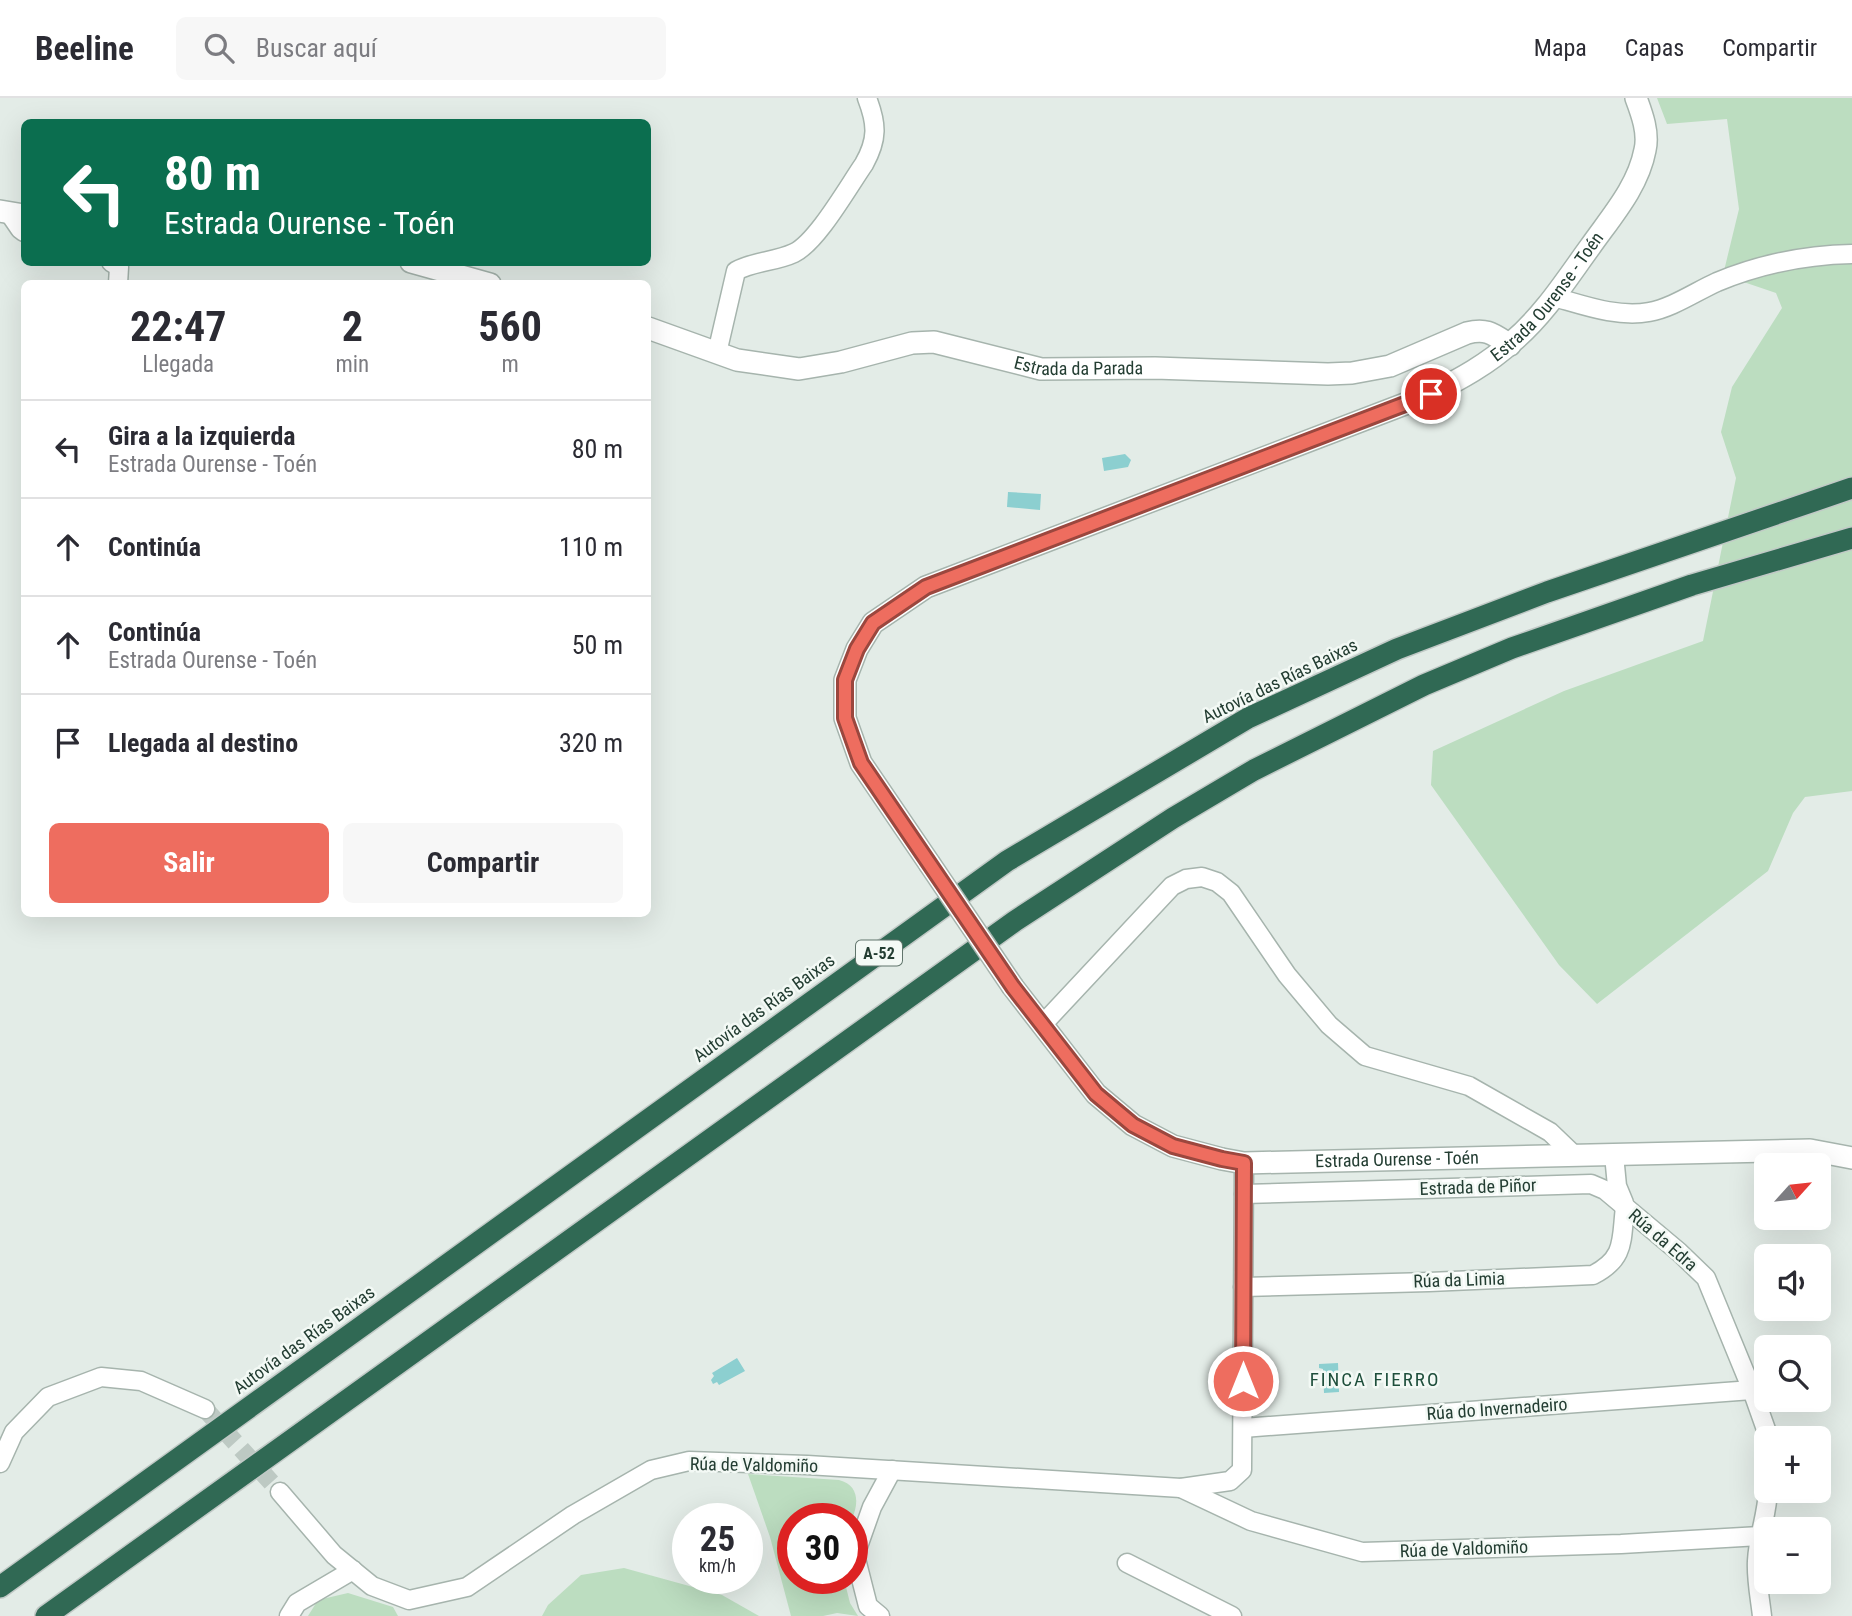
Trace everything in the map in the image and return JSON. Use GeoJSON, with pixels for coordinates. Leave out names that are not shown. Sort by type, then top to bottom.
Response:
{"type":"FeatureCollection","features":[{"type":"Feature","properties":{"kind":"highway","name":"Autovía das Rías Baixas"},"geometry":{"type":"LineString","coordinates":[[0,1587],[1007,861],[1236,725],[1272,706],[1409,645],[1547,592],[1852,488]]}},
{"type":"Feature","properties":{"kind":"highway"},"geometry":{"type":"LineString","coordinates":[[46,1616],[1015,921],[1173,818],[1266,764],[1424,685],[1512,648],[1692,585],[1852,538]]}},
{"type":"Feature","properties":{"kind":"street"},"geometry":{"type":"LineString","coordinates":[[717,353],[736,271],[745,266],[784,257],[806,246],[864,164],[876,133],[874,114],[867,98]]}},
{"type":"Feature","properties":{"kind":"street","name":"Estrada Ourense - Toén"},"geometry":{"type":"LineString","coordinates":[[1636,98],[1645,130],[1646,148],[1639,172],[1627,195],[1554,297],[1529,328],[1510,345],[1470,374],[1431,394],[926,587],[873,623],[857,649],[845,680],[845,718],[861,763],[1013,987],[1096,1094],[1133,1125],[1173,1146],[1244,1163],[1810,1150],[1852,1158]]}},
{"type":"Feature","properties":{"kind":"street"},"geometry":{"type":"LineString","coordinates":[[11,213],[21,230]]}},
{"type":"Feature","properties":{"kind":"street"},"geometry":{"type":"LineString","coordinates":[[1554,297],[1620,313],[1647,313],[1717,282],[1766,265],[1797,258],[1852,254]]}},
{"type":"Feature","properties":{"kind":"street"},"geometry":{"type":"LineString","coordinates":[[425,266],[476,280]]}},
{"type":"Feature","properties":{"kind":"street","name":"Estrada da Parada"},"geometry":{"type":"LineString","coordinates":[[651,329],[737,360],[799,369],[841,362],[912,343],[934,342],[1041,369],[1155,368],[1328,374],[1390,366],[1480,330],[1495,335],[1510,345]]}},
{"type":"Feature","properties":{"kind":"street"},"geometry":{"type":"LineString","coordinates":[[1043,1024],[1172,887],[1186,879],[1202,877],[1217,882],[1231,893],[1287,975],[1329,1025],[1365,1056],[1469,1086],[1550,1132],[1574,1155]]}},
{"type":"Feature","properties":{"kind":"street","name":"Rúa da Edra"},"geometry":{"type":"LineString","coordinates":[[1614,1154],[1617,1186],[1626,1207],[1706,1278],[1765,1426]]}},
{"type":"Feature","properties":{"kind":"street"},"geometry":{"type":"LineString","coordinates":[[1323,1161],[1324,1192]]}},
{"type":"Feature","properties":{"kind":"street"},"geometry":{"type":"LineString","coordinates":[[1243,1428],[1244,1163]]}},
{"type":"Feature","properties":{"kind":"street","name":"Estrada de Piñor"},"geometry":{"type":"LineString","coordinates":[[1244,1194],[1591,1184],[1605,1190],[1626,1207]]}},
{"type":"Feature","properties":{"kind":"street","name":"Rúa da Limia"},"geometry":{"type":"LineString","coordinates":[[1243,1287],[1593,1275],[1607,1268],[1619,1254],[1626,1207]]}},
{"type":"Feature","properties":{"kind":"street"},"geometry":{"type":"LineString","coordinates":[[0,1462],[14,1432],[48,1397],[101,1377],[141,1381],[205,1409]]}},
{"type":"Feature","properties":{"kind":"street","name":"Rúa do Invernadeiro"},"geometry":{"type":"LineString","coordinates":[[1243,1428],[1752,1390]]}},
{"type":"Feature","properties":{"kind":"street","name":"Rúa de Valdomiño"},"geometry":{"type":"LineString","coordinates":[[281,1492],[334,1555],[372,1586],[409,1600],[467,1587],[573,1515],[651,1470],[689,1461],[807,1465],[1181,1488],[1230,1481],[1242,1470],[1243,1428]]}},
{"type":"Feature","properties":{"kind":"street"},"geometry":{"type":"LineString","coordinates":[[880,1616],[868,1606],[855,1555],[872,1507],[892,1470]]}},
{"type":"Feature","properties":{"kind":"street","name":"Rúa de Valdomiño"},"geometry":{"type":"LineString","coordinates":[[1181,1488],[1251,1521],[1362,1552],[1621,1544],[1754,1535]]}},
{"type":"Feature","properties":{"kind":"street"},"geometry":{"type":"LineString","coordinates":[[1128,1563],[1232,1616]]}},
{"type":"Feature","properties":{"kind":"street"},"geometry":{"type":"LineString","coordinates":[[289,1616],[297,1603],[353,1570]]}},
{"type":"Feature","properties":{"kind":"street"},"geometry":{"type":"LineString","coordinates":[[1757,1594],[1757,1615]]}},
{"type":"Feature","properties":{"kind":"green space"},"geometry":{"type":"Polygon","coordinates":[[[1657,98],[1852,98],[1852,791],[1805,797],[1793,813],[1768,871],[1597,1004],[1559,965],[1431,785],[1433,751],[1564,691],[1703,641],[1736,478],[1721,432],[1732,387],[1782,308],[1776,293],[1723,275],[1739,209],[1727,119],[1667,124],[1657,98]]]}},
{"type":"Feature","properties":{"kind":"green space"},"geometry":{"type":"Polygon","coordinates":[[[748,1474],[839,1480],[846,1482],[856,1495],[856,1503],[777,1503],[777,1563],[763,1517],[763,1503],[758,1503],[748,1474]]]}},
{"type":"Feature","properties":{"kind":"green space"},"geometry":{"type":"Polygon","coordinates":[[[624,1568],[672,1581],[672,1594],[718,1594],[759,1616],[542,1616],[548,1605],[581,1575],[624,1568]]]}},
{"type":"Feature","properties":{"kind":"green space"},"geometry":{"type":"Polygon","coordinates":[[[348,1593],[393,1607],[398,1616],[308,1616],[318,1600],[348,1593]]]}},
{"type":"Feature","properties":{"kind":"green space"},"geometry":{"type":"Polygon","coordinates":[[[785,1594],[848,1594],[858,1616],[837,1613],[791,1616],[785,1594]]]}},
{"type":"Feature","properties":{"kind":"water"},"geometry":{"type":"Polygon","coordinates":[[[1125,454],[1131,460],[1128,467],[1104,471],[1102,458],[1125,454]]]}},
{"type":"Feature","properties":{"kind":"water"},"geometry":{"type":"Polygon","coordinates":[[[1008,492],[1041,494],[1040,510],[1007,507],[1008,492]]]}},
{"type":"Feature","properties":{"kind":"water"},"geometry":{"type":"Polygon","coordinates":[[[737,1358],[745,1371],[719,1385],[717,1382],[713,1384],[712,1373],[737,1358]]]}},
{"type":"Feature","properties":{"kind":"water"},"geometry":{"type":"Polygon","coordinates":[[[1338,1363],[1339,1392],[1324,1393],[1323,1369],[1319,1368],[1319,1364],[1338,1363]]]}},
{"type":"Feature","properties":{"kind":"tunnel"},"geometry":{"type":"LineString","coordinates":[[205,1409],[280,1492]]}},
{"type":"Feature","properties":{"kind":"district","name":"FINCA FIERRO"},"geometry":{"type":"Point","coordinates":[1375,1379]}},
{"type":"Feature","properties":{"kind":"route"},"geometry":{"type":"LineString","coordinates":[[1243,1381],[1244,1163],[1173,1146],[1133,1125],[1096,1094],[1013,987],[861,763],[845,718],[845,680],[857,649],[873,623],[926,587],[1431,394]]}}]}
